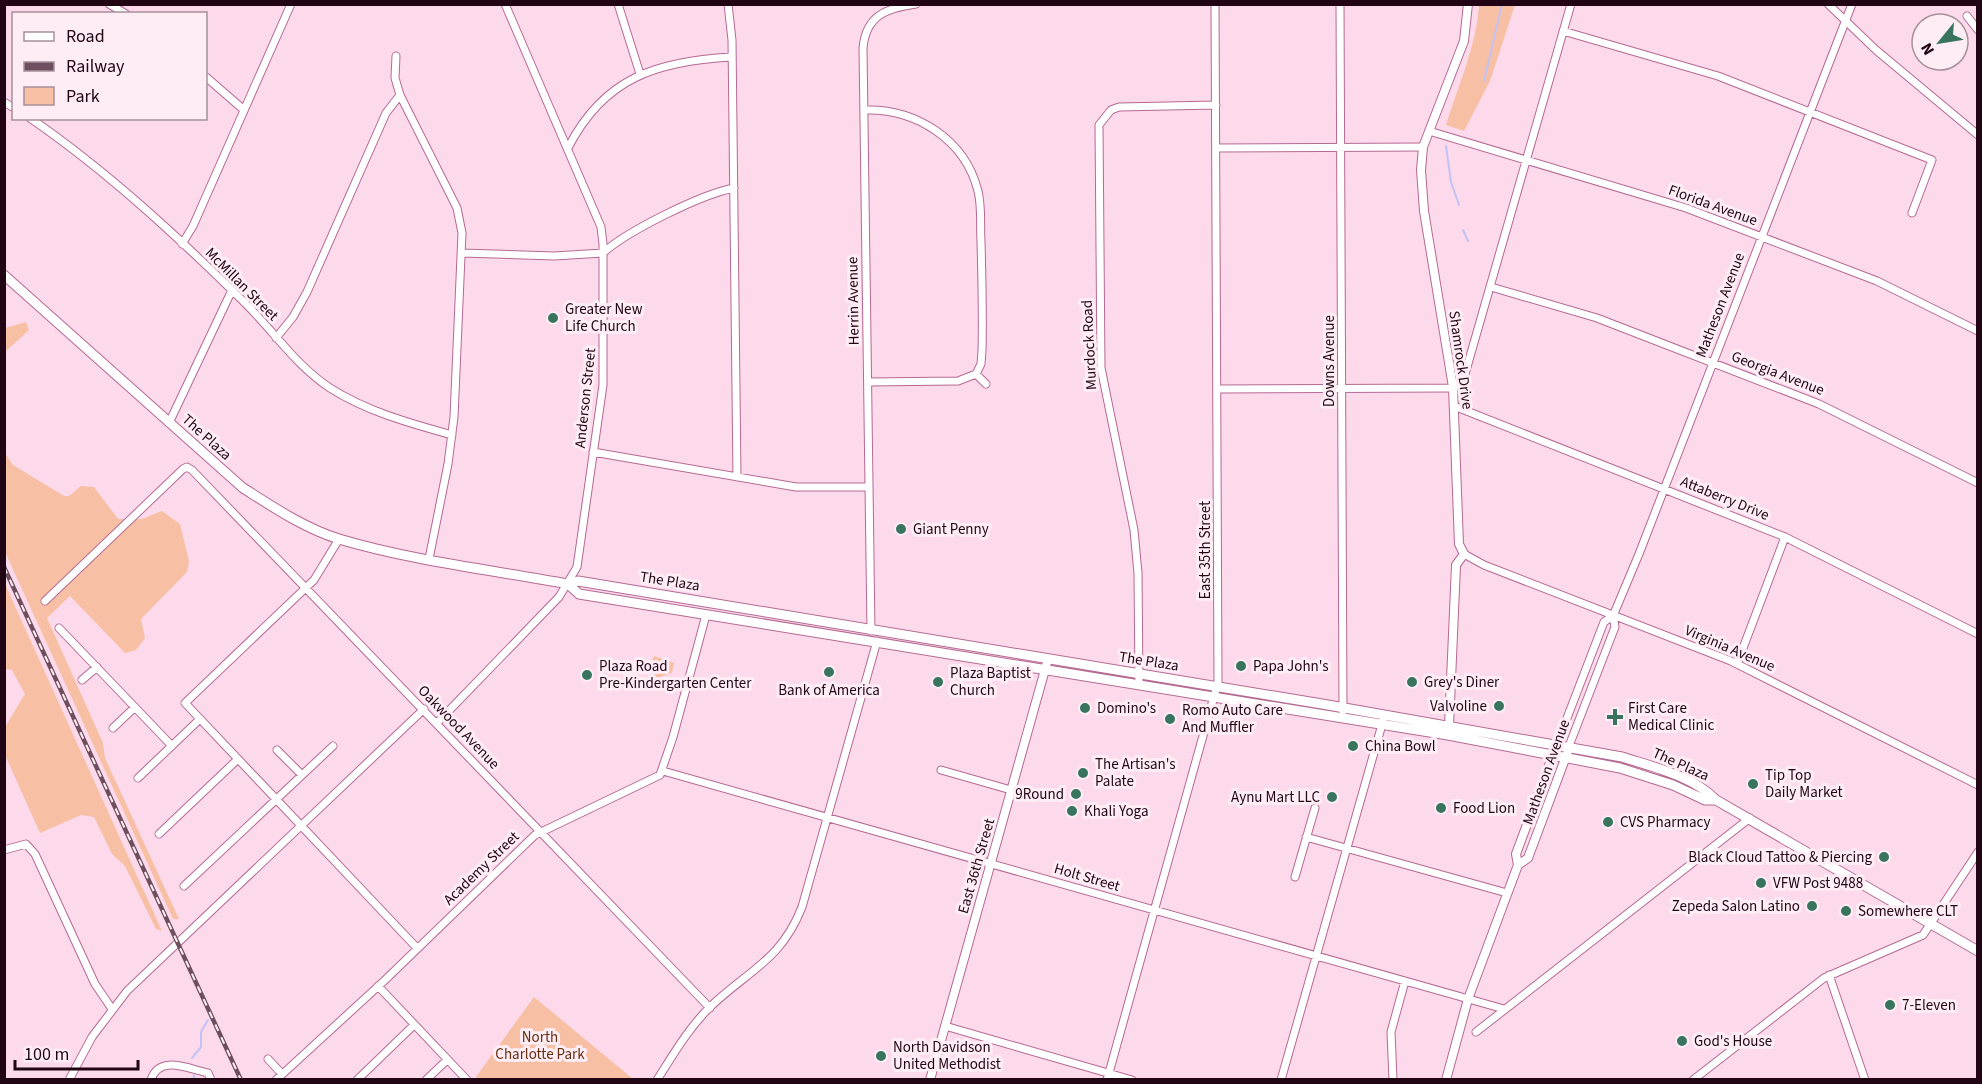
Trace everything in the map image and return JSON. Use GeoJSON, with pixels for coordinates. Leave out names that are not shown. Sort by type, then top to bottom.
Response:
{"type":"FeatureCollection","features":[{"type":"Feature","properties":{"kind":"main road","name":"The Plaza"},"geometry":{"type":"LineString","coordinates":[[4,275],[243,488],[281,512],[339,539],[429,559],[568,584],[578,581],[1139,674],[1215,692]]}},
{"type":"Feature","properties":{"kind":"main road","name":"The Plaza"},"geometry":{"type":"LineString","coordinates":[[568,584],[579,594],[1139,685],[1215,692],[1383,719],[1645,774],[1705,800],[1716,800]]}},
{"type":"Feature","properties":{"kind":"main road","name":"The Plaza"},"geometry":{"type":"LineString","coordinates":[[1383,719],[1449,726],[1569,746],[1649,766],[1708,792],[1716,800],[1977,951]]}},
{"type":"Feature","properties":{"kind":"street"},"geometry":{"type":"LineString","coordinates":[[109,4],[123,12]]}},
{"type":"Feature","properties":{"kind":"street"},"geometry":{"type":"LineString","coordinates":[[182,244],[291,4]]}},
{"type":"Feature","properties":{"kind":"street","name":"Anderson Street"},"geometry":{"type":"LineString","coordinates":[[437,723],[560,597],[577,567],[604,369],[603,253],[598,219],[505,4]]}},
{"type":"Feature","properties":{"kind":"street"},"geometry":{"type":"LineString","coordinates":[[618,4],[640,74]]}},
{"type":"Feature","properties":{"kind":"street"},"geometry":{"type":"LineString","coordinates":[[728,4],[732,57],[737,477]]}},
{"type":"Feature","properties":{"kind":"street","name":"Herrin Avenue"},"geometry":{"type":"LineString","coordinates":[[871,631],[863,48],[866,33],[872,21],[883,11],[916,4]]}},
{"type":"Feature","properties":{"kind":"street","name":"East 35th Street"},"geometry":{"type":"LineString","coordinates":[[1108,1076],[1215,692],[1219,666],[1215,4]]}},
{"type":"Feature","properties":{"kind":"street","name":"Downs Avenue"},"geometry":{"type":"LineString","coordinates":[[1340,4],[1343,712]]}},
{"type":"Feature","properties":{"kind":"street","name":"Shamrock Drive"},"geometry":{"type":"LineString","coordinates":[[1449,726],[1456,565],[1464,554],[1459,544],[1453,387],[1424,211],[1421,170],[1423,147],[1460,58],[1466,30],[1468,4]]}},
{"type":"Feature","properties":{"kind":"street"},"geometry":{"type":"LineString","coordinates":[[1218,389],[1453,387],[1466,376],[1570,4]]}},
{"type":"Feature","properties":{"kind":"street"},"geometry":{"type":"LineString","coordinates":[[1828,4],[1844,21],[1977,135]]}},
{"type":"Feature","properties":{"kind":"street","name":"Matheson Avenue"},"geometry":{"type":"LineString","coordinates":[[1518,864],[1528,858],[1615,627],[1613,616],[1852,4]]}},
{"type":"Feature","properties":{"kind":"street"},"geometry":{"type":"LineString","coordinates":[[1563,31],[1688,66],[1809,110],[1932,160],[1912,213]]}},
{"type":"Feature","properties":{"kind":"street"},"geometry":{"type":"LineString","coordinates":[[396,56],[395,78],[400,95],[458,210],[462,233],[463,253],[452,435],[429,559]]}},
{"type":"Feature","properties":{"kind":"street"},"geometry":{"type":"LineString","coordinates":[[568,148],[599,103],[640,74],[674,63],[732,57]]}},
{"type":"Feature","properties":{"kind":"street"},"geometry":{"type":"LineString","coordinates":[[207,78],[244,110]]}},
{"type":"Feature","properties":{"kind":"street"},"geometry":{"type":"LineString","coordinates":[[276,338],[293,317],[307,292],[390,104],[400,95]]}},
{"type":"Feature","properties":{"kind":"street","name":"Murdock Road"},"geometry":{"type":"LineString","coordinates":[[1139,685],[1138,573],[1134,530],[1101,368],[1099,125],[1104,117],[1119,107],[1216,105]]}},
{"type":"Feature","properties":{"kind":"street"},"geometry":{"type":"LineString","coordinates":[[864,110],[898,113],[931,126],[952,144],[974,178],[980,208],[982,326],[981,364],[976,374],[958,381],[868,382]]}},
{"type":"Feature","properties":{"kind":"street","name":"McMillan Street"},"geometry":{"type":"LineString","coordinates":[[33,120],[82,155],[182,244],[232,290],[308,371],[352,400],[394,419],[452,435]]}},
{"type":"Feature","properties":{"kind":"street","name":"Florida Avenue"},"geometry":{"type":"LineString","coordinates":[[1429,131],[1631,190],[1761,237],[1877,281],[1977,331]]}},
{"type":"Feature","properties":{"kind":"street"},"geometry":{"type":"LineString","coordinates":[[1216,148],[1423,147]]}},
{"type":"Feature","properties":{"kind":"street"},"geometry":{"type":"LineString","coordinates":[[463,253],[554,256],[603,253],[617,241],[703,198],[734,188]]}},
{"type":"Feature","properties":{"kind":"street","name":"Georgia Avenue"},"geometry":{"type":"LineString","coordinates":[[1491,287],[1581,312],[1846,416],[1977,483]]}},
{"type":"Feature","properties":{"kind":"street"},"geometry":{"type":"LineString","coordinates":[[169,423],[232,290]]}},
{"type":"Feature","properties":{"kind":"street"},"geometry":{"type":"LineString","coordinates":[[976,374],[987,384]]}},
{"type":"Feature","properties":{"kind":"street","name":"Attaberry Drive"},"geometry":{"type":"LineString","coordinates":[[1454,405],[1785,537],[1977,634]]}},
{"type":"Feature","properties":{"kind":"street"},"geometry":{"type":"LineString","coordinates":[[593,452],[796,487],[869,487]]}},
{"type":"Feature","properties":{"kind":"street","name":"Oakwood Avenue"},"geometry":{"type":"LineString","coordinates":[[45,601],[187,467],[424,709],[710,1008]]}},
{"type":"Feature","properties":{"kind":"street"},"geometry":{"type":"LineString","coordinates":[[1737,664],[1785,537]]}},
{"type":"Feature","properties":{"kind":"street"},"geometry":{"type":"LineString","coordinates":[[339,539],[314,580],[185,703],[417,948]]}},
{"type":"Feature","properties":{"kind":"street","name":"Virginia Avenue"},"geometry":{"type":"LineString","coordinates":[[1464,554],[1472,560],[1737,664],[1977,785]]}},
{"type":"Feature","properties":{"kind":"street"},"geometry":{"type":"LineString","coordinates":[[663,771],[706,615]]}},
{"type":"Feature","properties":{"kind":"street","name":"Matheson Avenue"},"geometry":{"type":"LineString","coordinates":[[1446,1080],[1468,999],[1518,864],[1516,854],[1604,622],[1613,616]]}},
{"type":"Feature","properties":{"kind":"street"},"geometry":{"type":"LineString","coordinates":[[59,628],[172,746]]}},
{"type":"Feature","properties":{"kind":"street"},"geometry":{"type":"LineString","coordinates":[[657,1080],[687,1035],[710,1008],[771,958],[788,938],[802,907],[877,641]]}},
{"type":"Feature","properties":{"kind":"street","name":"East 36th Street"},"geometry":{"type":"LineString","coordinates":[[930,1080],[1048,659]]}},
{"type":"Feature","properties":{"kind":"street"},"geometry":{"type":"LineString","coordinates":[[82,680],[97,667]]}},
{"type":"Feature","properties":{"kind":"street"},"geometry":{"type":"LineString","coordinates":[[113,728],[135,707]]}},
{"type":"Feature","properties":{"kind":"street"},"geometry":{"type":"LineString","coordinates":[[69,1080],[92,1037],[112,1009],[153,966],[424,709]]}},
{"type":"Feature","properties":{"kind":"street"},"geometry":{"type":"LineString","coordinates":[[138,778],[200,719]]}},
{"type":"Feature","properties":{"kind":"street"},"geometry":{"type":"LineString","coordinates":[[1281,1080],[1383,719]]}},
{"type":"Feature","properties":{"kind":"street"},"geometry":{"type":"LineString","coordinates":[[184,886],[333,746]]}},
{"type":"Feature","properties":{"kind":"street"},"geometry":{"type":"LineString","coordinates":[[277,750],[302,776]]}},
{"type":"Feature","properties":{"kind":"street"},"geometry":{"type":"LineString","coordinates":[[159,834],[238,759]]}},
{"type":"Feature","properties":{"kind":"street"},"geometry":{"type":"LineString","coordinates":[[941,770],[1011,790]]}},
{"type":"Feature","properties":{"kind":"street","name":"Holt Street"},"geometry":{"type":"LineString","coordinates":[[663,771],[1504,1010]]}},
{"type":"Feature","properties":{"kind":"street","name":"Academy Street"},"geometry":{"type":"LineString","coordinates":[[276,1080],[541,831],[654,780],[663,771]]}},
{"type":"Feature","properties":{"kind":"street"},"geometry":{"type":"LineString","coordinates":[[1295,877],[1315,808]]}},
{"type":"Feature","properties":{"kind":"street"},"geometry":{"type":"LineString","coordinates":[[1476,1032],[1750,819]]}},
{"type":"Feature","properties":{"kind":"street"},"geometry":{"type":"LineString","coordinates":[[1306,837],[1508,893]]}},
{"type":"Feature","properties":{"kind":"street"},"geometry":{"type":"LineString","coordinates":[[4,850],[26,843],[35,854],[95,984],[112,1009]]}},
{"type":"Feature","properties":{"kind":"street"},"geometry":{"type":"LineString","coordinates":[[1693,1080],[1829,975],[1916,939],[1932,925],[1977,852]]}},
{"type":"Feature","properties":{"kind":"street"},"geometry":{"type":"LineString","coordinates":[[1829,975],[1865,1080]]}},
{"type":"Feature","properties":{"kind":"street"},"geometry":{"type":"LineString","coordinates":[[1393,1080],[1391,1032],[1406,981]]}},
{"type":"Feature","properties":{"kind":"street"},"geometry":{"type":"LineString","coordinates":[[378,986],[467,1080]]}},
{"type":"Feature","properties":{"kind":"street"},"geometry":{"type":"LineString","coordinates":[[357,1080],[414,1025]]}},
{"type":"Feature","properties":{"kind":"street"},"geometry":{"type":"LineString","coordinates":[[945,1026],[1108,1076],[1132,1080]]}},
{"type":"Feature","properties":{"kind":"street"},"geometry":{"type":"LineString","coordinates":[[268,1059],[282,1074]]}},
{"type":"Feature","properties":{"kind":"street"},"geometry":{"type":"LineString","coordinates":[[426,1080],[447,1059]]}},
{"type":"Feature","properties":{"kind":"street"},"geometry":{"type":"LineString","coordinates":[[151,1080],[153,1072],[167,1064],[208,1073],[211,1080]]}},
{"type":"Feature","properties":{"kind":"green space"},"geometry":{"type":"Polygon","coordinates":[[[1479,5],[1515,5],[1490,81],[1464,131],[1446,125],[1471,50],[1479,5]]]}},
{"type":"Feature","properties":{"kind":"green space"},"geometry":{"type":"Polygon","coordinates":[[[26,322],[29,330],[5,352],[5,328],[26,322]]]}},
{"type":"Feature","properties":{"kind":"green space"},"geometry":{"type":"Polygon","coordinates":[[[4,452],[13,465],[64,496],[69,496],[81,486],[94,487],[118,519],[142,519],[162,511],[180,524],[189,561],[187,572],[141,619],[145,638],[136,650],[125,653],[70,596],[47,618],[103,743],[105,758],[179,919],[173,919],[5,552],[4,452]]]}},
{"type":"Feature","properties":{"kind":"green space"},"geometry":{"type":"Polygon","coordinates":[[[5,584],[162,931],[156,929],[125,866],[112,854],[94,817],[81,815],[40,833],[5,755],[5,727],[25,694],[12,670],[5,669],[5,584]]]}},
{"type":"Feature","properties":{"kind":"green space"},"geometry":{"type":"Polygon","coordinates":[[[654,656],[674,663],[672,673],[657,678],[649,670],[654,656]]]}},
{"type":"Feature","properties":{"kind":"green space","name":"North Charlotte Park"},"geometry":{"type":"Polygon","coordinates":[[[534,997],[633,1079],[478,1079],[476,1077],[534,997]]]}},
{"type":"Feature","properties":{"kind":"waterway"},"geometry":{"type":"LineString","coordinates":[[1484,81],[1502,4]]}},
{"type":"Feature","properties":{"kind":"waterway"},"geometry":{"type":"LineString","coordinates":[[1446,146],[1451,182],[1459,205]]}},
{"type":"Feature","properties":{"kind":"waterway"},"geometry":{"type":"LineString","coordinates":[[1463,230],[1468,241]]}},
{"type":"Feature","properties":{"kind":"waterway"},"geometry":{"type":"LineString","coordinates":[[192,1058],[201,1047],[201,1032],[208,1020]]}},
{"type":"Feature","properties":{"kind":"waterway"},"geometry":{"type":"LineString","coordinates":[[194,1075],[194,1080]]}},
{"type":"Feature","properties":{"kind":"railway"},"geometry":{"type":"LineString","coordinates":[[4,567],[241,1080]]}},
{"type":"Feature","properties":{"kind":"place","name":"Greater New Life Church"},"geometry":{"type":"Point","coordinates":[553,318]}},
{"type":"Feature","properties":{"kind":"place","name":"Giant Penny"},"geometry":{"type":"Point","coordinates":[901,529]}},
{"type":"Feature","properties":{"kind":"place","name":"Papa John's"},"geometry":{"type":"Point","coordinates":[1241,666]}},
{"type":"Feature","properties":{"kind":"place","name":"Bank of America"},"geometry":{"type":"Point","coordinates":[829,672]}},
{"type":"Feature","properties":{"kind":"place","name":"Plaza Road Pre-Kindergarten Center"},"geometry":{"type":"Point","coordinates":[587,675]}},
{"type":"Feature","properties":{"kind":"place","name":"Plaza Baptist Church"},"geometry":{"type":"Point","coordinates":[938,682]}},
{"type":"Feature","properties":{"kind":"place","name":"Grey's Diner"},"geometry":{"type":"Point","coordinates":[1412,682]}},
{"type":"Feature","properties":{"kind":"place","name":"Valvoline"},"geometry":{"type":"Point","coordinates":[1499,706]}},
{"type":"Feature","properties":{"kind":"place","name":"Domino's"},"geometry":{"type":"Point","coordinates":[1085,708]}},
{"type":"Feature","properties":{"kind":"place","name":"First Care Medical Clinic"},"geometry":{"type":"Point","coordinates":[1615,717]}},
{"type":"Feature","properties":{"kind":"place","name":"Romo Auto Care And Muffler"},"geometry":{"type":"Point","coordinates":[1170,719]}},
{"type":"Feature","properties":{"kind":"place","name":"China Bowl"},"geometry":{"type":"Point","coordinates":[1353,746]}},
{"type":"Feature","properties":{"kind":"place","name":"The Artisan's Palate"},"geometry":{"type":"Point","coordinates":[1083,773]}},
{"type":"Feature","properties":{"kind":"place","name":"Tip Top Daily Market"},"geometry":{"type":"Point","coordinates":[1753,784]}},
{"type":"Feature","properties":{"kind":"place","name":"9Round"},"geometry":{"type":"Point","coordinates":[1076,794]}},
{"type":"Feature","properties":{"kind":"place","name":"Aynu Mart LLC"},"geometry":{"type":"Point","coordinates":[1332,797]}},
{"type":"Feature","properties":{"kind":"place","name":"Food Lion"},"geometry":{"type":"Point","coordinates":[1441,808]}},
{"type":"Feature","properties":{"kind":"place","name":"Khali Yoga"},"geometry":{"type":"Point","coordinates":[1072,811]}},
{"type":"Feature","properties":{"kind":"place","name":"CVS Pharmacy"},"geometry":{"type":"Point","coordinates":[1608,822]}},
{"type":"Feature","properties":{"kind":"place","name":"Black Cloud Tattoo & Piercing"},"geometry":{"type":"Point","coordinates":[1884,857]}},
{"type":"Feature","properties":{"kind":"place","name":"VFW Post 9488"},"geometry":{"type":"Point","coordinates":[1761,883]}},
{"type":"Feature","properties":{"kind":"place","name":"Zepeda Salon Latino"},"geometry":{"type":"Point","coordinates":[1812,906]}},
{"type":"Feature","properties":{"kind":"place","name":"Somewhere CLT"},"geometry":{"type":"Point","coordinates":[1846,911]}},
{"type":"Feature","properties":{"kind":"place","name":"7-Eleven"},"geometry":{"type":"Point","coordinates":[1890,1005]}},
{"type":"Feature","properties":{"kind":"place","name":"God's House"},"geometry":{"type":"Point","coordinates":[1682,1041]}},
{"type":"Feature","properties":{"kind":"place","name":"North Davidson United Methodist"},"geometry":{"type":"Point","coordinates":[881,1056]}}]}
